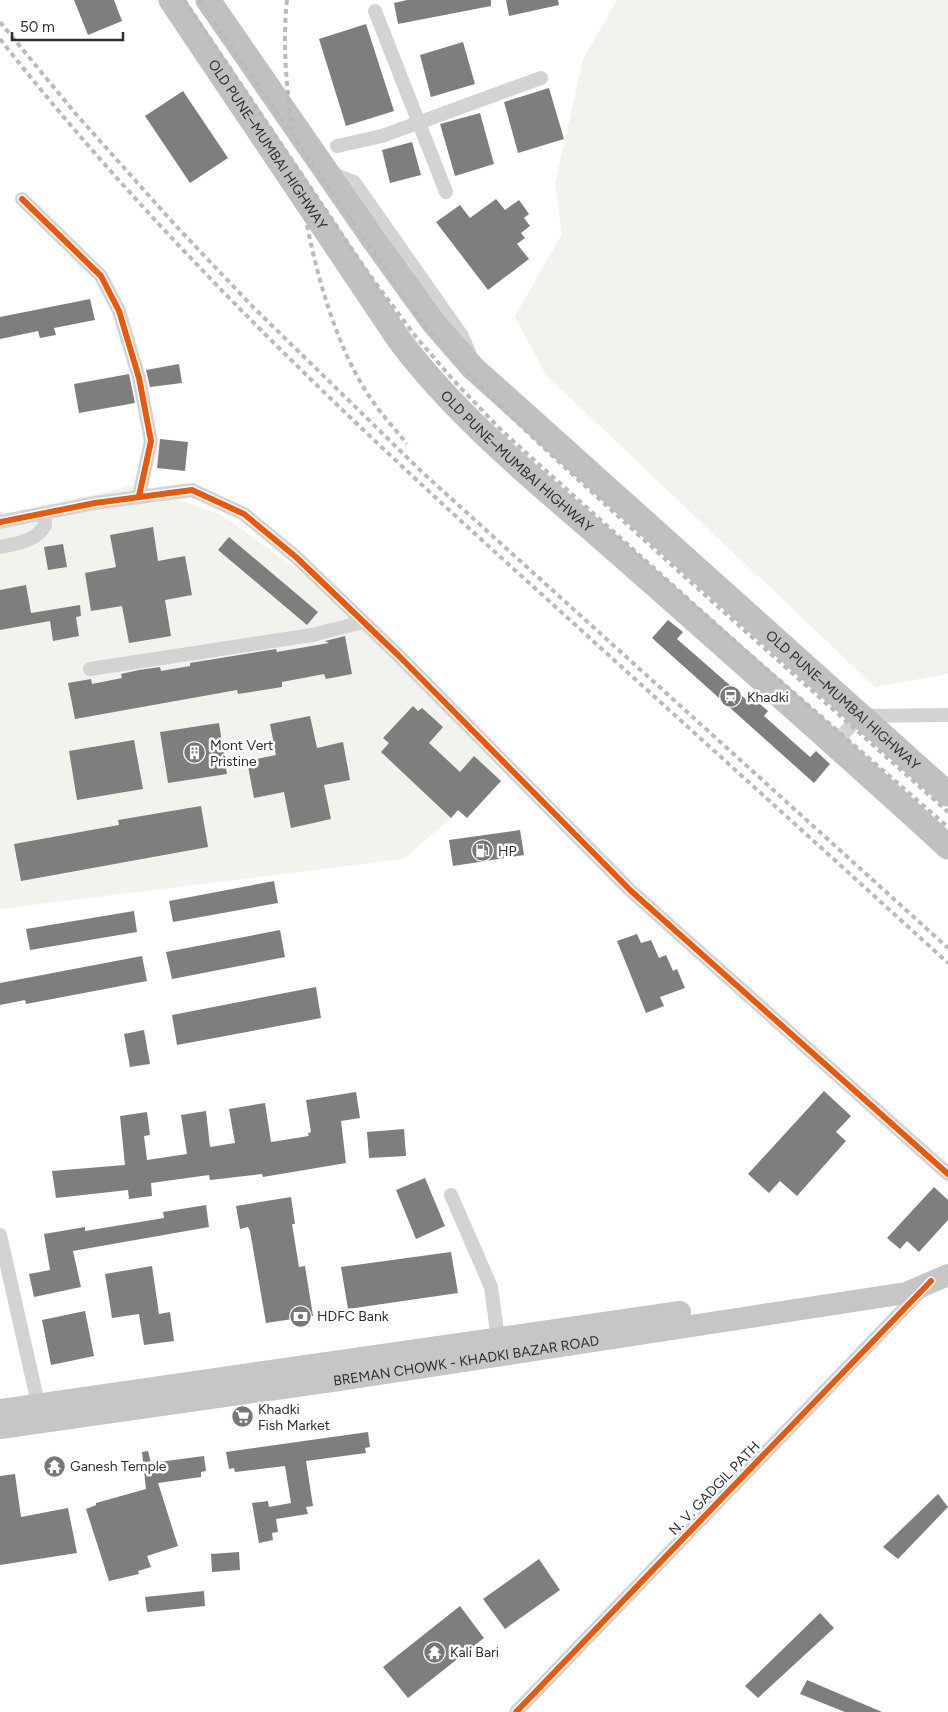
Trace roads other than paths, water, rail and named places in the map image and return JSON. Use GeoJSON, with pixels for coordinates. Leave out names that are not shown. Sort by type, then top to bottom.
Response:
{"type":"FeatureCollection","features":[{"type":"Feature","properties":{"kind":"highway","name":"OLD PUNE–MUMBAI HIGHWAY"},"geometry":{"type":"LineString","coordinates":[[170,0],[400,341],[425,373],[474,423],[834,743],[948,847]]}},
{"type":"Feature","properties":{"kind":"highway","name":"OLD PUNE–MUMBAI HIGHWAY"},"geometry":{"type":"LineString","coordinates":[[208,0],[433,322],[472,368],[948,794]]}},
{"type":"Feature","properties":{"kind":"highway"},"geometry":{"type":"LineString","coordinates":[[262,135],[291,117]]}},
{"type":"Feature","properties":{"kind":"main road","name":"BREMAN CHOWK - KHADKI BAZAR ROAD"},"geometry":{"type":"LineString","coordinates":[[0,1428],[41,1413],[498,1339],[904,1278],[940,1278]]}},
{"type":"Feature","properties":{"kind":"main road","name":"BREMAN CHOWK - KHADKI BAZAR ROAD"},"geometry":{"type":"LineString","coordinates":[[0,1410],[41,1413],[338,1380],[906,1293],[940,1278]]}},
{"type":"Feature","properties":{"kind":"street"},"geometry":{"type":"LineString","coordinates":[[375,11],[446,192]]}},
{"type":"Feature","properties":{"kind":"street"},"geometry":{"type":"LineString","coordinates":[[337,146],[382,136],[541,78]]}},
{"type":"Feature","properties":{"kind":"street"},"geometry":{"type":"LineString","coordinates":[[22,199],[101,276],[119,311],[139,378],[151,441],[140,496]]}},
{"type":"Feature","properties":{"kind":"street"},"geometry":{"type":"LineString","coordinates":[[0,522],[140,496],[192,490],[244,514],[296,557],[363,622],[630,891],[948,1174]]}},
{"type":"Feature","properties":{"kind":"street"},"geometry":{"type":"LineString","coordinates":[[0,547],[21,543],[39,533],[45,525],[44,513]]}},
{"type":"Feature","properties":{"kind":"street"},"geometry":{"type":"LineString","coordinates":[[90,669],[312,636],[363,622]]}},
{"type":"Feature","properties":{"kind":"street"},"geometry":{"type":"LineString","coordinates":[[834,743],[860,716],[948,715]]}},
{"type":"Feature","properties":{"kind":"street"},"geometry":{"type":"LineString","coordinates":[[451,1195],[491,1287],[498,1339]]}},
{"type":"Feature","properties":{"kind":"street"},"geometry":{"type":"LineString","coordinates":[[0,1235],[10,1271],[41,1413]]}},
{"type":"Feature","properties":{"kind":"street","name":"N. V. GADGIL PATH"},"geometry":{"type":"LineString","coordinates":[[516,1712],[940,1278]]}},
{"type":"Feature","properties":{"kind":"railway"},"geometry":{"type":"LineString","coordinates":[[184,0],[368,273],[416,337],[456,383],[502,431],[739,645],[948,827]]}},
{"type":"Feature","properties":{"kind":"railway"},"geometry":{"type":"LineString","coordinates":[[199,0],[421,321],[445,349],[496,402],[576,478],[948,812]]}},
{"type":"Feature","properties":{"kind":"railway"},"geometry":{"type":"LineString","coordinates":[[287,0],[285,51],[293,135]]}},
{"type":"Feature","properties":{"kind":"railway"},"geometry":{"type":"LineString","coordinates":[[0,22],[75,113],[177,227],[252,306],[423,473],[948,948]]}},
{"type":"Feature","properties":{"kind":"railway"},"geometry":{"type":"LineString","coordinates":[[0,39],[62,115],[193,261],[332,400],[475,534],[948,963]]}},
{"type":"Feature","properties":{"kind":"railway"},"geometry":{"type":"LineString","coordinates":[[298,172],[315,260],[323,290],[344,348],[371,399],[407,444]]}},
{"type":"Feature","properties":{"kind":"place","name":"Khadki"},"geometry":{"type":"Point","coordinates":[731,697]}},
{"type":"Feature","properties":{"kind":"place","name":"Mont Vert Pristine"},"geometry":{"type":"Point","coordinates":[194,753]}},
{"type":"Feature","properties":{"kind":"place","name":"HP"},"geometry":{"type":"Point","coordinates":[482,851]}},
{"type":"Feature","properties":{"kind":"place","name":"HDFC Bank"},"geometry":{"type":"Point","coordinates":[301,1316]}},
{"type":"Feature","properties":{"kind":"place","name":"Khadki Fish Market"},"geometry":{"type":"Point","coordinates":[242,1417]}},
{"type":"Feature","properties":{"kind":"place","name":"Ganesh Temple"},"geometry":{"type":"Point","coordinates":[54,1466]}},
{"type":"Feature","properties":{"kind":"place","name":"Kali Bari"},"geometry":{"type":"Point","coordinates":[434,1652]}}]}
